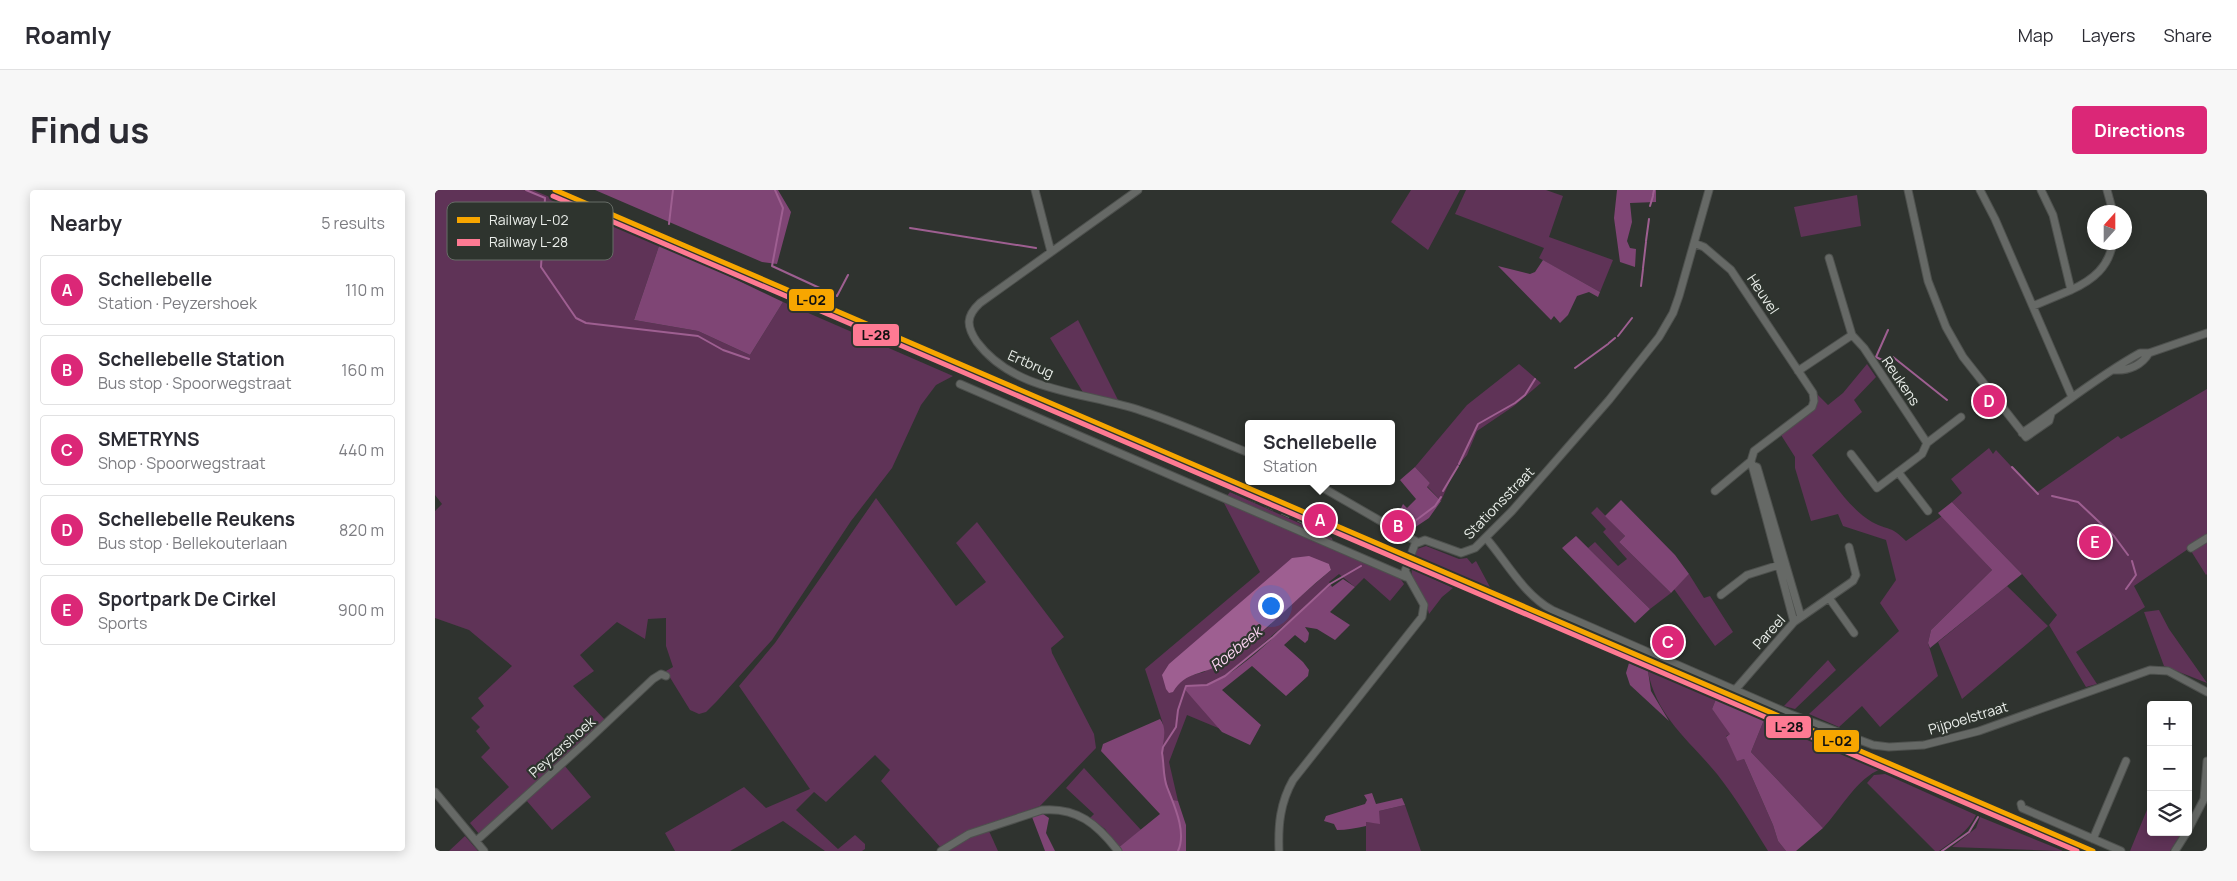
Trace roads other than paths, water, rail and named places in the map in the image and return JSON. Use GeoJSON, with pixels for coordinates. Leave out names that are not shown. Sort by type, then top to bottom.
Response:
{"type":"FeatureCollection","features":[{"type":"Feature","properties":{"kind":"street"},"geometry":{"type":"LineString","coordinates":[[1035,190],[1051,252]]}},
{"type":"Feature","properties":{"kind":"street","name":"Ertbrug"},"geometry":{"type":"LineString","coordinates":[[1138,190],[980,303],[970,313],[968,325],[979,345],[1001,366],[1027,379],[1063,391],[1131,408],[1245,451]]}},
{"type":"Feature","properties":{"kind":"street","name":"Stationsstraat"},"geometry":{"type":"LineString","coordinates":[[1417,542],[1425,540],[1465,553],[1472,550],[1555,462],[1659,337],[1673,313],[1709,190]]}},
{"type":"Feature","properties":{"kind":"street"},"geometry":{"type":"LineString","coordinates":[[1908,190],[1928,281],[1946,327],[1963,357],[2022,433],[2051,414],[2072,397],[2140,353],[2149,352],[2207,333]]}},
{"type":"Feature","properties":{"kind":"street"},"geometry":{"type":"LineString","coordinates":[[1980,190],[2072,397]]}},
{"type":"Feature","properties":{"kind":"street"},"geometry":{"type":"LineString","coordinates":[[2041,190],[2053,215],[2071,290]]}},
{"type":"Feature","properties":{"kind":"street"},"geometry":{"type":"LineString","coordinates":[[2107,190],[2111,205]]}},
{"type":"Feature","properties":{"kind":"street","name":"Heuvel"},"geometry":{"type":"LineString","coordinates":[[1694,243],[1704,247],[1731,270],[1813,393],[1814,401],[1812,407],[1755,451],[1751,463],[1715,491]]}},
{"type":"Feature","properties":{"kind":"street"},"geometry":{"type":"LineString","coordinates":[[2033,306],[2089,282],[2099,272],[2111,250]]}},
{"type":"Feature","properties":{"kind":"street"},"geometry":{"type":"LineString","coordinates":[[1798,371],[1852,335],[1829,258]]}},
{"type":"Feature","properties":{"kind":"street","name":"Reukens"},"geometry":{"type":"LineString","coordinates":[[1852,335],[1864,348],[1927,443]]}},
{"type":"Feature","properties":{"kind":"street"},"geometry":{"type":"LineString","coordinates":[[960,384],[1406,577]]}},
{"type":"Feature","properties":{"kind":"street"},"geometry":{"type":"LineString","coordinates":[[1851,454],[1877,488],[1922,454],[1927,443],[1961,417]]}},
{"type":"Feature","properties":{"kind":"street"},"geometry":{"type":"LineString","coordinates":[[1751,463],[1768,516],[1795,622]]}},
{"type":"Feature","properties":{"kind":"street"},"geometry":{"type":"LineString","coordinates":[[1899,472],[1928,510]]}},
{"type":"Feature","properties":{"kind":"street"},"geometry":{"type":"LineString","coordinates":[[1279,851],[1279,818],[1293,780],[1423,617],[1424,605],[1406,577],[1405,566],[1417,542],[1318,485]]}},
{"type":"Feature","properties":{"kind":"street","name":"Pijpoelstraat"},"geometry":{"type":"LineString","coordinates":[[1485,538],[1504,558],[1507,566],[1546,607],[1790,714],[1873,745],[1889,747],[1924,745],[1979,731],[2150,670],[2169,672],[2207,692]]}},
{"type":"Feature","properties":{"kind":"street"},"geometry":{"type":"LineString","coordinates":[[2191,548],[2207,538]]}},
{"type":"Feature","properties":{"kind":"street","name":"Pareel"},"geometry":{"type":"LineString","coordinates":[[1735,690],[1795,622],[1853,581],[1856,575],[1849,547]]}},
{"type":"Feature","properties":{"kind":"street"},"geometry":{"type":"LineString","coordinates":[[1721,595],[1747,575],[1781,564]]}},
{"type":"Feature","properties":{"kind":"street"},"geometry":{"type":"LineString","coordinates":[[1781,564],[1801,617]]}},
{"type":"Feature","properties":{"kind":"street"},"geometry":{"type":"LineString","coordinates":[[1829,598],[1854,634]]}},
{"type":"Feature","properties":{"kind":"street","name":"Peyzershoek"},"geometry":{"type":"LineString","coordinates":[[476,841],[653,679],[661,674],[666,676]]}},
{"type":"Feature","properties":{"kind":"street"},"geometry":{"type":"LineString","coordinates":[[2093,839],[2126,761]]}},
{"type":"Feature","properties":{"kind":"street"},"geometry":{"type":"LineString","coordinates":[[2192,823],[2204,799],[2207,761]]}},
{"type":"Feature","properties":{"kind":"street"},"geometry":{"type":"LineString","coordinates":[[435,792],[484,851]]}},
{"type":"Feature","properties":{"kind":"street"},"geometry":{"type":"LineString","coordinates":[[2021,804],[2022,808],[2121,851]]}},
{"type":"Feature","properties":{"kind":"street"},"geometry":{"type":"LineString","coordinates":[[941,851],[969,834],[1041,810],[1052,809],[1077,814],[1089,820],[1118,851]]}},
{"type":"Feature","properties":{"kind":"street"},"geometry":{"type":"LineString","coordinates":[[2175,851],[2185,836]]}},
{"type":"Feature","properties":{"kind":"water"},"geometry":{"type":"Polygon","coordinates":[[[1309,556],[1329,564],[1331,570],[1238,652],[1217,666],[1184,680],[1173,692],[1169,693],[1162,675],[1169,664],[1292,558],[1309,556]]]}},
{"type":"Feature","properties":{"kind":"waterway"},"geometry":{"type":"LineString","coordinates":[[526,190],[545,198],[545,202]]}},
{"type":"Feature","properties":{"kind":"waterway"},"geometry":{"type":"LineString","coordinates":[[669,224],[673,190]]}},
{"type":"Feature","properties":{"kind":"waterway"},"geometry":{"type":"LineString","coordinates":[[775,190],[783,208],[772,266],[837,296],[848,275]]}},
{"type":"Feature","properties":{"kind":"waterway","name":"Roebeek"},"geometry":{"type":"LineString","coordinates":[[1653,195],[1654,190]]}},
{"type":"Feature","properties":{"kind":"waterway","name":"Roebeek"},"geometry":{"type":"LineString","coordinates":[[1650,206],[1653,196]]}},
{"type":"Feature","properties":{"kind":"waterway","name":"Roebeek"},"geometry":{"type":"LineString","coordinates":[[1646,241],[1649,219]]}},
{"type":"Feature","properties":{"kind":"waterway"},"geometry":{"type":"LineString","coordinates":[[910,228],[1036,248]]}},
{"type":"Feature","properties":{"kind":"waterway","name":"Roebeek"},"geometry":{"type":"LineString","coordinates":[[1643,268],[1646,242]]}},
{"type":"Feature","properties":{"kind":"waterway"},"geometry":{"type":"LineString","coordinates":[[541,260],[541,267],[576,318],[586,323],[698,336],[723,350],[749,359]]}},
{"type":"Feature","properties":{"kind":"waterway","name":"Roebeek"},"geometry":{"type":"LineString","coordinates":[[1641,286],[1643,269]]}},
{"type":"Feature","properties":{"kind":"waterway","name":"Roebeek"},"geometry":{"type":"LineString","coordinates":[[1618,336],[1632,318]]}},
{"type":"Feature","properties":{"kind":"waterway"},"geometry":{"type":"LineString","coordinates":[[1888,330],[1876,357],[1882,360],[1893,357],[1947,400]]}},
{"type":"Feature","properties":{"kind":"waterway","name":"Roebeek"},"geometry":{"type":"LineString","coordinates":[[1609,343],[1615,338]]}},
{"type":"Feature","properties":{"kind":"waterway","name":"Roebeek"},"geometry":{"type":"LineString","coordinates":[[1575,368],[1608,344]]}},
{"type":"Feature","properties":{"kind":"waterway","name":"Roebeek"},"geometry":{"type":"LineString","coordinates":[[1459,464],[1478,424],[1515,403],[1525,395],[1535,379]]}},
{"type":"Feature","properties":{"kind":"waterway","name":"Roebeek"},"geometry":{"type":"LineString","coordinates":[[1443,491],[1458,466]]}},
{"type":"Feature","properties":{"kind":"waterway"},"geometry":{"type":"LineString","coordinates":[[2012,467],[2038,494]]}},
{"type":"Feature","properties":{"kind":"waterway"},"geometry":{"type":"LineString","coordinates":[[2052,496],[2078,502],[2114,536],[2128,555]]}},
{"type":"Feature","properties":{"kind":"waterway","name":"Roebeek"},"geometry":{"type":"LineString","coordinates":[[1415,521],[1435,506],[1441,497]]}},
{"type":"Feature","properties":{"kind":"waterway"},"geometry":{"type":"LineString","coordinates":[[2126,589],[2136,575],[2132,561]]}},
{"type":"Feature","properties":{"kind":"waterway","name":"Roebeek"},"geometry":{"type":"LineString","coordinates":[[1178,851],[1181,836],[1180,827],[1166,783],[1162,753],[1163,747],[1176,727],[1178,710],[1186,686],[1207,685],[1225,676],[1273,637],[1330,584],[1361,566]]}},
{"type":"Feature","properties":{"kind":"waterway"},"geometry":{"type":"LineString","coordinates":[[1942,851],[1969,832],[1978,817]]}},
{"type":"Feature","properties":{"kind":"railway"},"geometry":{"type":"LineString","coordinates":[[722,265],[793,301],[1120,441],[1314,528],[1399,556]]}},
{"type":"Feature","properties":{"kind":"rail line","name":"L-02"},"geometry":{"type":"LineString","coordinates":[[555,190],[583,202]]}},
{"type":"Feature","properties":{"kind":"rail line","name":"L-28"},"geometry":{"type":"LineString","coordinates":[[553,196],[567,202]]}},
{"type":"Feature","properties":{"kind":"rail line","name":"L-02"},"geometry":{"type":"LineString","coordinates":[[613,215],[2093,851]]}},
{"type":"Feature","properties":{"kind":"rail line","name":"L-28"},"geometry":{"type":"LineString","coordinates":[[613,222],[2077,851]]}},
{"type":"Feature","properties":{"kind":"place","name":"Schellebelle Reukens"},"geometry":{"type":"Point","coordinates":[1989,401]}},
{"type":"Feature","properties":{"kind":"place","name":"Schellebelle"},"geometry":{"type":"Point","coordinates":[1320,520]}},
{"type":"Feature","properties":{"kind":"place","name":"Schellebelle Station"},"geometry":{"type":"Point","coordinates":[1398,526]}},
{"type":"Feature","properties":{"kind":"place","name":"Sportpark De Cirkel"},"geometry":{"type":"Point","coordinates":[2095,542]}},
{"type":"Feature","properties":{"kind":"place","name":"SMETRYNS"},"geometry":{"type":"Point","coordinates":[1668,642]}}]}
